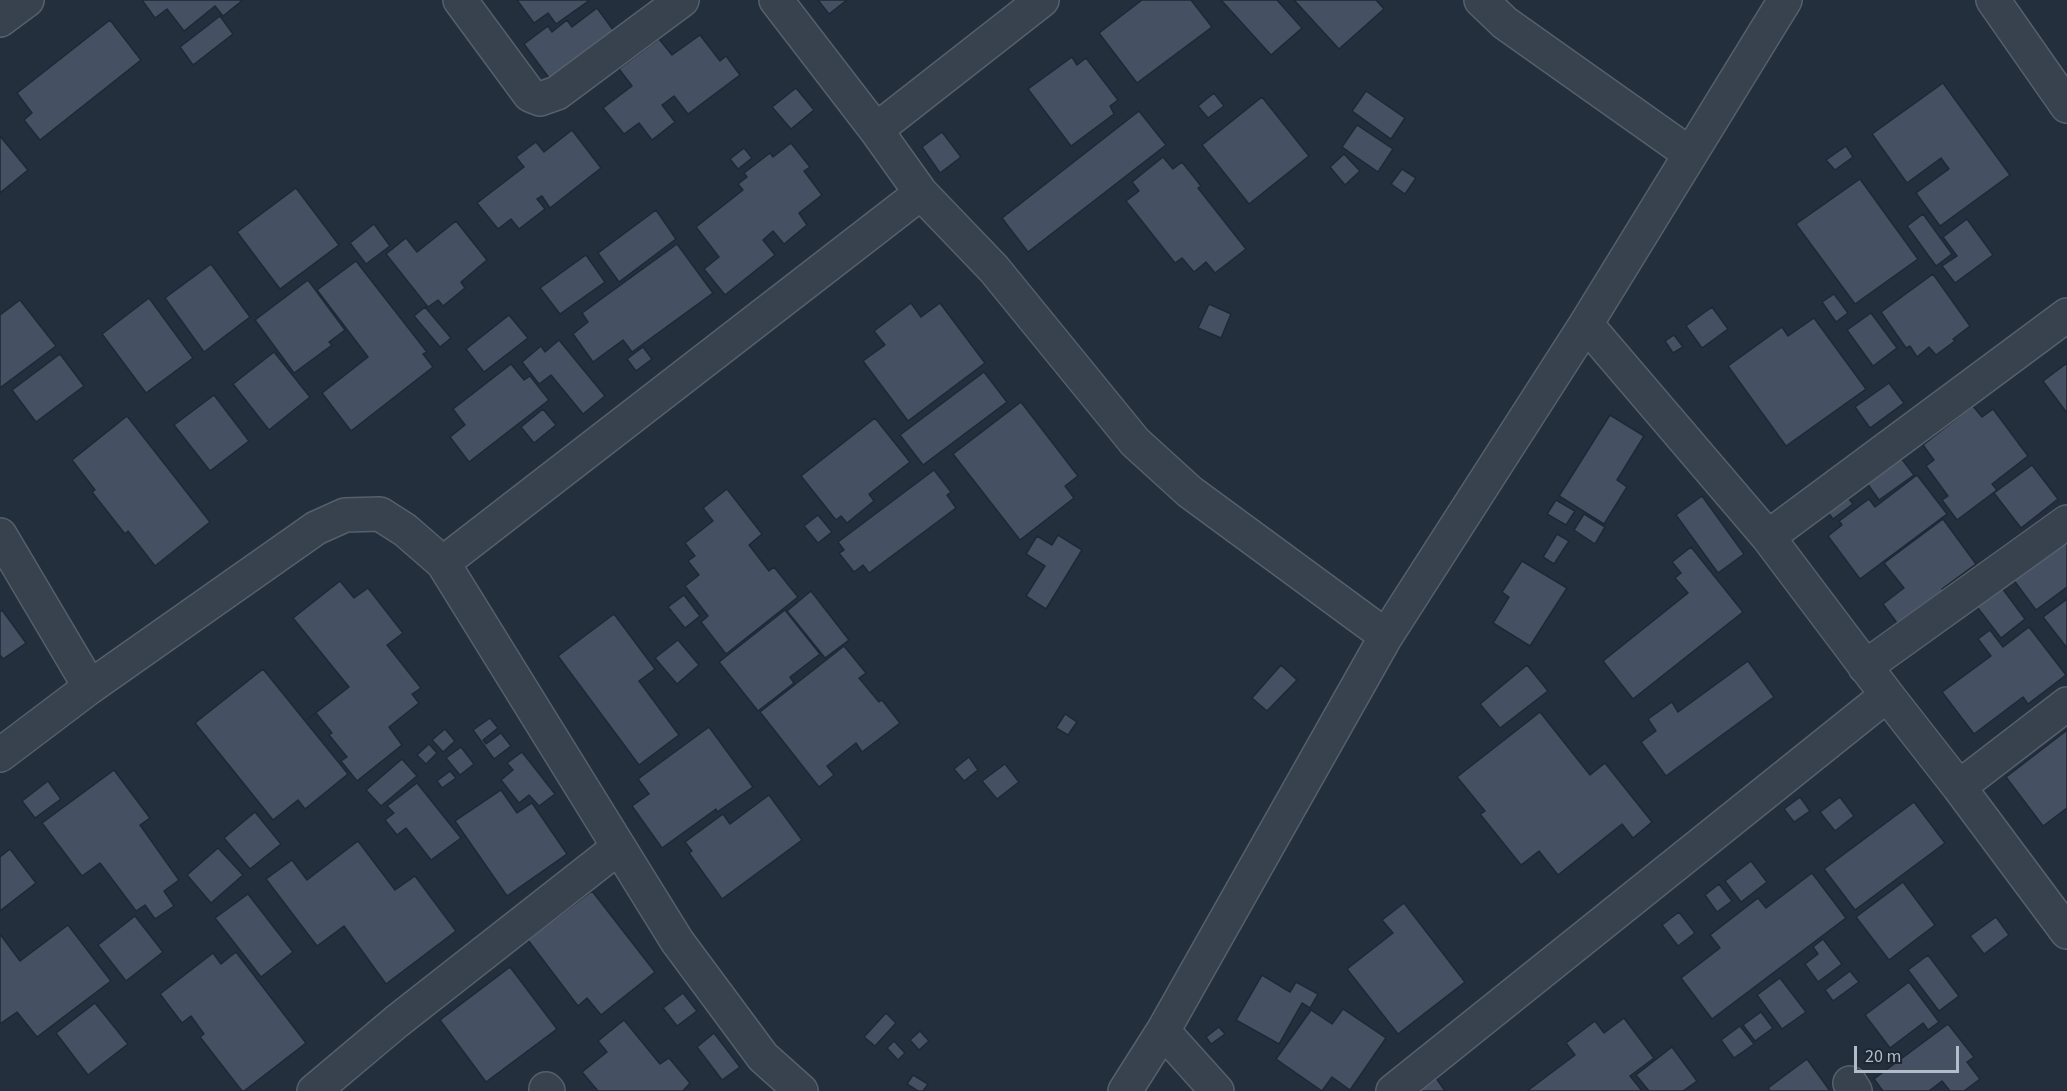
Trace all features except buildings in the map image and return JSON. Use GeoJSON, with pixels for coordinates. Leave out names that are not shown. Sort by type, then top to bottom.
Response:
{"type":"FeatureCollection","features":[{"type":"Feature","properties":{"kind":"street"},"geometry":{"type":"LineString","coordinates":[[0,20],[27,0]]}},
{"type":"Feature","properties":{"kind":"street"},"geometry":{"type":"LineString","coordinates":[[460,0],[530,95],[540,99],[557,93],[682,0]]}},
{"type":"Feature","properties":{"kind":"street"},"geometry":{"type":"LineString","coordinates":[[776,0],[876,130],[921,193],[994,269],[1135,442],[1190,492],[1386,636]]}},
{"type":"Feature","properties":{"kind":"street"},"geometry":{"type":"LineString","coordinates":[[876,130],[1042,0]]}},
{"type":"Feature","properties":{"kind":"street"},"geometry":{"type":"LineString","coordinates":[[1481,0],[1505,23],[1690,154]]}},
{"type":"Feature","properties":{"kind":"street"},"geometry":{"type":"LineString","coordinates":[[1125,1091],[1163,1031],[1386,636],[1586,324],[1785,0]]}},
{"type":"Feature","properties":{"kind":"street"},"geometry":{"type":"LineString","coordinates":[[1993,0],[2067,106]]}},
{"type":"Feature","properties":{"kind":"street"},"geometry":{"type":"LineString","coordinates":[[443,563],[921,193]]}},
{"type":"Feature","properties":{"kind":"street"},"geometry":{"type":"LineString","coordinates":[[1768,537],[2067,315]]}},
{"type":"Feature","properties":{"kind":"street"},"geometry":{"type":"LineString","coordinates":[[1586,324],[1768,537],[2067,932]]}},
{"type":"Feature","properties":{"kind":"street"},"geometry":{"type":"LineString","coordinates":[[0,755],[90,687],[316,528],[345,514],[380,514],[405,530],[443,563],[677,941],[763,1058],[801,1091]]}},
{"type":"Feature","properties":{"kind":"street"},"geometry":{"type":"LineString","coordinates":[[1865,667],[2067,522]]}},
{"type":"Feature","properties":{"kind":"street"},"geometry":{"type":"LineString","coordinates":[[0,535],[90,687]]}},
{"type":"Feature","properties":{"kind":"street"},"geometry":{"type":"LineString","coordinates":[[1393,1091],[1887,695]]}},
{"type":"Feature","properties":{"kind":"street"},"geometry":{"type":"LineString","coordinates":[[1959,787],[2067,704]]}},
{"type":"Feature","properties":{"kind":"street"},"geometry":{"type":"LineString","coordinates":[[314,1091],[396,1022],[619,847]]}},
{"type":"Feature","properties":{"kind":"street"},"geometry":{"type":"LineString","coordinates":[[1163,1031],[1217,1091]]}}]}
